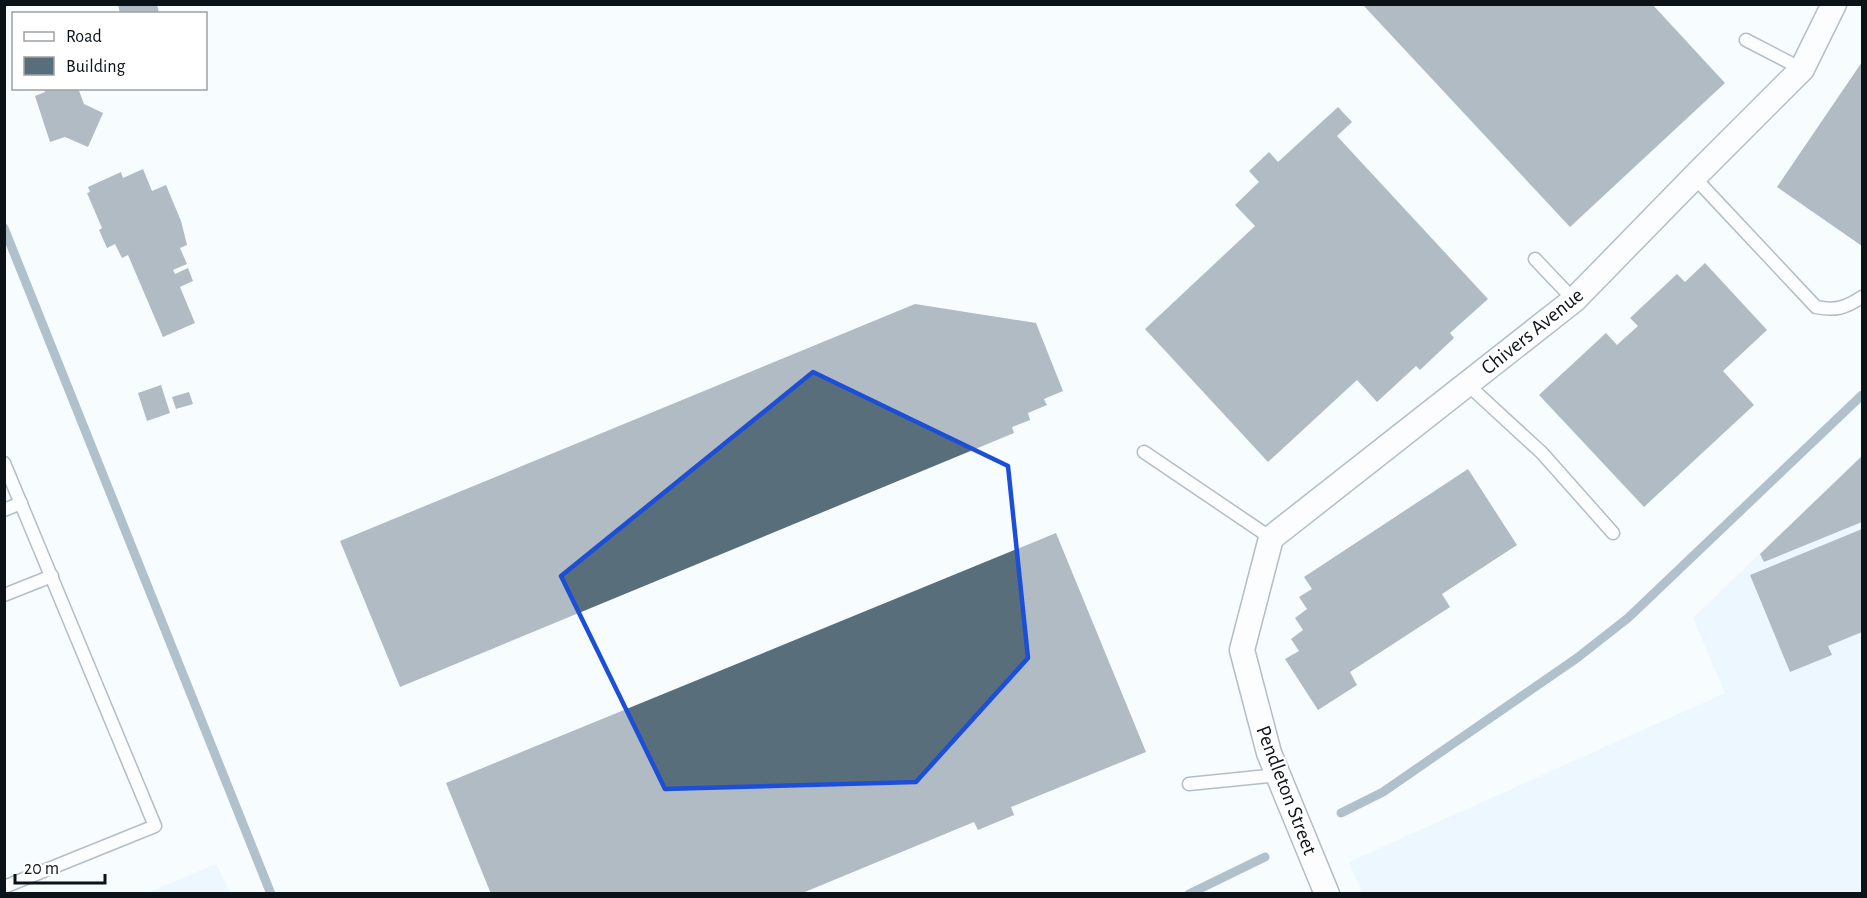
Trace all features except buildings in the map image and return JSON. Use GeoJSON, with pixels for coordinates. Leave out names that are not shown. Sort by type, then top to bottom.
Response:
{"type":"FeatureCollection","features":[{"type":"Feature","properties":{"kind":"street","name":"Chivers Avenue"},"geometry":{"type":"LineString","coordinates":[[1271,538],[1574,300],[1802,69],[1834,4]]}},
{"type":"Feature","properties":{"kind":"street","name":"Pendleton Street"},"geometry":{"type":"LineString","coordinates":[[1271,538],[1242,650],[1269,753],[1327,894]]}},
{"type":"Feature","properties":{"kind":"lane"},"geometry":{"type":"LineString","coordinates":[[1746,40],[1802,69]]}},
{"type":"Feature","properties":{"kind":"lane"},"geometry":{"type":"LineString","coordinates":[[1694,177],[1816,307],[1837,310],[1863,297]]}},
{"type":"Feature","properties":{"kind":"lane"},"geometry":{"type":"LineString","coordinates":[[1535,259],[1574,300]]}},
{"type":"Feature","properties":{"kind":"lane"},"geometry":{"type":"LineString","coordinates":[[1467,384],[1542,453],[1613,533]]}},
{"type":"Feature","properties":{"kind":"lane"},"geometry":{"type":"LineString","coordinates":[[1144,452],[1271,538]]}},
{"type":"Feature","properties":{"kind":"lane"},"geometry":{"type":"LineString","coordinates":[[4,463],[155,826],[4,886]]}},
{"type":"Feature","properties":{"kind":"lane"},"geometry":{"type":"LineString","coordinates":[[4,510],[21,503]]}},
{"type":"Feature","properties":{"kind":"lane"},"geometry":{"type":"LineString","coordinates":[[4,595],[52,576]]}},
{"type":"Feature","properties":{"kind":"lane"},"geometry":{"type":"LineString","coordinates":[[1189,784],[1278,775]]}},
{"type":"Feature","properties":{"kind":"highlighted area"},"geometry":{"type":"Polygon","coordinates":[[[813,372],[1008,466],[1028,658],[916,782],[665,789],[561,576],[813,372]]]}},
{"type":"Feature","properties":{"kind":"shaded area"},"geometry":{"type":"Polygon","coordinates":[[[1862,455],[1862,893],[1362,893],[1349,862],[1725,693],[1693,618],[1862,455]]]}},
{"type":"Feature","properties":{"kind":"shaded area"},"geometry":{"type":"Polygon","coordinates":[[[216,864],[230,893],[147,893],[216,864]]]}},
{"type":"Feature","properties":{"kind":"waterway"},"geometry":{"type":"LineString","coordinates":[[4,228],[271,894]]}},
{"type":"Feature","properties":{"kind":"waterway"},"geometry":{"type":"LineString","coordinates":[[1341,813],[1383,792],[1577,658],[1628,618],[1862,395]]}},
{"type":"Feature","properties":{"kind":"waterway"},"geometry":{"type":"LineString","coordinates":[[1189,894],[1265,857]]}}]}
